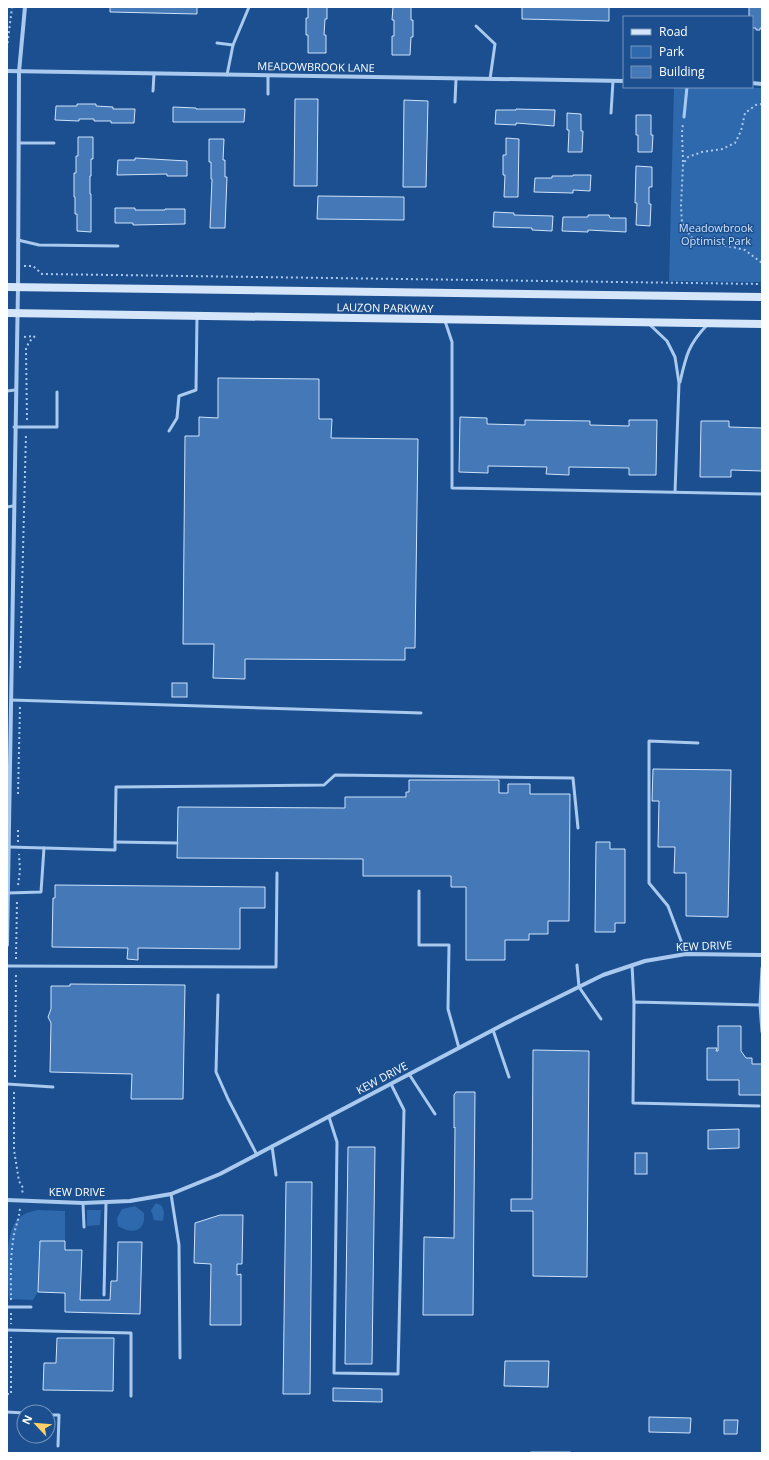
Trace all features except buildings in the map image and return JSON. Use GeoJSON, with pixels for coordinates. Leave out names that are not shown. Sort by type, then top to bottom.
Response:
{"type":"FeatureCollection","features":[{"type":"Feature","properties":{"kind":"main road","name":"LAUZON PARKWAY"},"geometry":{"type":"LineString","coordinates":[[7,287],[762,297]]}},
{"type":"Feature","properties":{"kind":"main road","name":"LAUZON PARKWAY"},"geometry":{"type":"LineString","coordinates":[[7,313],[762,324]]}},
{"type":"Feature","properties":{"kind":"street"},"geometry":{"type":"LineString","coordinates":[[7,945],[14,427],[16,314],[18,287],[19,72],[25,7]]}},
{"type":"Feature","properties":{"kind":"street","name":"MEADOWBROOK LANE"},"geometry":{"type":"LineString","coordinates":[[7,71],[623,81]]}},
{"type":"Feature","properties":{"kind":"street","name":"KEW DRIVE"},"geometry":{"type":"LineString","coordinates":[[7,1200],[83,1203],[130,1201],[172,1194],[220,1174],[492,1030],[603,975],[645,961],[686,954],[762,954]]}},
{"type":"Feature","properties":{"kind":"lane"},"geometry":{"type":"LineString","coordinates":[[227,75],[233,45],[249,7]]}},
{"type":"Feature","properties":{"kind":"lane"},"geometry":{"type":"LineString","coordinates":[[476,26],[495,44],[490,79]]}},
{"type":"Feature","properties":{"kind":"lane"},"geometry":{"type":"LineString","coordinates":[[217,43],[233,45]]}},
{"type":"Feature","properties":{"kind":"lane"},"geometry":{"type":"LineString","coordinates":[[153,91],[154,74]]}},
{"type":"Feature","properties":{"kind":"lane"},"geometry":{"type":"LineString","coordinates":[[268,76],[268,94]]}},
{"type":"Feature","properties":{"kind":"lane"},"geometry":{"type":"LineString","coordinates":[[455,102],[456,79]]}},
{"type":"Feature","properties":{"kind":"lane"},"geometry":{"type":"LineString","coordinates":[[611,113],[613,81]]}},
{"type":"Feature","properties":{"kind":"lane"},"geometry":{"type":"LineString","coordinates":[[684,117],[687,88]]}},
{"type":"Feature","properties":{"kind":"lane"},"geometry":{"type":"LineString","coordinates":[[19,142],[54,143]]}},
{"type":"Feature","properties":{"kind":"lane"},"geometry":{"type":"LineString","coordinates":[[18,240],[39,245],[118,246]]}},
{"type":"Feature","properties":{"kind":"lane"},"geometry":{"type":"LineString","coordinates":[[170,430],[177,418],[179,396],[196,390],[197,316]]}},
{"type":"Feature","properties":{"kind":"lane"},"geometry":{"type":"LineString","coordinates":[[444,320],[452,342],[452,488],[762,494]]}},
{"type":"Feature","properties":{"kind":"lane"},"geometry":{"type":"LineString","coordinates":[[647,322],[667,341],[675,357],[679,383],[675,492]]}},
{"type":"Feature","properties":{"kind":"lane"},"geometry":{"type":"LineString","coordinates":[[679,383],[686,355],[696,337],[709,323]]}},
{"type":"Feature","properties":{"kind":"lane"},"geometry":{"type":"LineString","coordinates":[[7,391],[15,390]]}},
{"type":"Feature","properties":{"kind":"lane"},"geometry":{"type":"LineString","coordinates":[[14,427],[58,427],[57,392]]}},
{"type":"Feature","properties":{"kind":"lane"},"geometry":{"type":"LineString","coordinates":[[7,507],[13,506]]}},
{"type":"Feature","properties":{"kind":"lane"},"geometry":{"type":"LineString","coordinates":[[11,700],[421,713]]}},
{"type":"Feature","properties":{"kind":"lane"},"geometry":{"type":"LineString","coordinates":[[686,954],[668,906],[649,883],[649,742],[698,743]]}},
{"type":"Feature","properties":{"kind":"lane"},"geometry":{"type":"LineString","coordinates":[[9,847],[115,850],[116,787],[324,785],[335,775],[573,778],[578,828]]}},
{"type":"Feature","properties":{"kind":"lane"},"geometry":{"type":"LineString","coordinates":[[115,842],[177,843]]}},
{"type":"Feature","properties":{"kind":"lane"},"geometry":{"type":"LineString","coordinates":[[8,893],[41,892],[44,848]]}},
{"type":"Feature","properties":{"kind":"lane"},"geometry":{"type":"LineString","coordinates":[[7,966],[276,967],[277,873]]}},
{"type":"Feature","properties":{"kind":"lane"},"geometry":{"type":"LineString","coordinates":[[419,892],[419,945],[449,945],[448,1009],[459,1048]]}},
{"type":"Feature","properties":{"kind":"lane"},"geometry":{"type":"LineString","coordinates":[[577,965],[579,987],[601,1019]]}},
{"type":"Feature","properties":{"kind":"lane"},"geometry":{"type":"LineString","coordinates":[[632,965],[634,1002],[633,1103],[759,1106]]}},
{"type":"Feature","properties":{"kind":"lane"},"geometry":{"type":"LineString","coordinates":[[762,968],[760,1005],[762,1032]]}},
{"type":"Feature","properties":{"kind":"lane"},"geometry":{"type":"LineString","coordinates":[[218,995],[216,1072],[257,1155]]}},
{"type":"Feature","properties":{"kind":"lane"},"geometry":{"type":"LineString","coordinates":[[634,1002],[760,1005]]}},
{"type":"Feature","properties":{"kind":"lane"},"geometry":{"type":"LineString","coordinates":[[492,1030],[509,1077]]}},
{"type":"Feature","properties":{"kind":"lane"},"geometry":{"type":"LineString","coordinates":[[409,1074],[435,1114]]}},
{"type":"Feature","properties":{"kind":"lane"},"geometry":{"type":"LineString","coordinates":[[7,1084],[53,1087]]}},
{"type":"Feature","properties":{"kind":"lane"},"geometry":{"type":"LineString","coordinates":[[329,1117],[337,1142],[334,1373],[398,1374],[404,1110],[391,1084]]}},
{"type":"Feature","properties":{"kind":"lane"},"geometry":{"type":"LineString","coordinates":[[272,1146],[276,1175]]}},
{"type":"Feature","properties":{"kind":"lane"},"geometry":{"type":"LineString","coordinates":[[172,1194],[179,1245],[180,1358]]}},
{"type":"Feature","properties":{"kind":"lane"},"geometry":{"type":"LineString","coordinates":[[104,1295],[106,1202]]}},
{"type":"Feature","properties":{"kind":"lane"},"geometry":{"type":"LineString","coordinates":[[83,1203],[84,1227]]}},
{"type":"Feature","properties":{"kind":"lane"},"geometry":{"type":"LineString","coordinates":[[9,1307],[31,1307]]}},
{"type":"Feature","properties":{"kind":"lane"},"geometry":{"type":"LineString","coordinates":[[7,1330],[131,1333],[131,1396]]}},
{"type":"Feature","properties":{"kind":"lane"},"geometry":{"type":"LineString","coordinates":[[56,1415],[59,1415],[58,1446]]}},
{"type":"Feature","properties":{"kind":"lane"},"geometry":{"type":"LineString","coordinates":[[531,1453],[570,1453]]}},
{"type":"Feature","properties":{"kind":"path"},"geometry":{"type":"LineString","coordinates":[[7,48],[12,7]]}},
{"type":"Feature","properties":{"kind":"path"},"geometry":{"type":"LineString","coordinates":[[683,164],[688,157],[702,152],[722,149],[735,143],[741,131],[745,113],[756,105],[762,104]]}},
{"type":"Feature","properties":{"kind":"path"},"geometry":{"type":"LineString","coordinates":[[682,132],[683,164],[680,206],[682,223],[691,237],[702,243],[745,250],[762,263]]}},
{"type":"Feature","properties":{"kind":"path"},"geometry":{"type":"LineString","coordinates":[[33,266],[42,274],[762,284]]}},
{"type":"Feature","properties":{"kind":"path"},"geometry":{"type":"LineString","coordinates":[[27,415],[26,349],[29,342],[35,336]]}},
{"type":"Feature","properties":{"kind":"path"},"geometry":{"type":"LineString","coordinates":[[20,671],[26,436]]}},
{"type":"Feature","properties":{"kind":"path"},"geometry":{"type":"LineString","coordinates":[[18,797],[20,718]]}},
{"type":"Feature","properties":{"kind":"path"},"geometry":{"type":"LineString","coordinates":[[18,880],[20,871]]}},
{"type":"Feature","properties":{"kind":"path"},"geometry":{"type":"LineString","coordinates":[[16,943],[17,910]]}},
{"type":"Feature","properties":{"kind":"path"},"geometry":{"type":"LineString","coordinates":[[16,974],[16,1071]]}},
{"type":"Feature","properties":{"kind":"path"},"geometry":{"type":"LineString","coordinates":[[14,1102],[14,1150],[19,1181],[23,1188]]}},
{"type":"Feature","properties":{"kind":"path"},"geometry":{"type":"LineString","coordinates":[[7,1394],[11,1394],[11,1331],[9,1307],[12,1242],[19,1219]]}},
{"type":"Feature","properties":{"kind":"green space","name":"Meadowbrook Optimist Park"},"geometry":{"type":"Polygon","coordinates":[[[674,88],[762,88],[762,282],[669,281],[674,88]]]}},
{"type":"Feature","properties":{"kind":"green space"},"geometry":{"type":"Polygon","coordinates":[[[156,1203],[162,1206],[164,1212],[163,1221],[154,1220],[151,1210],[156,1203]]]}},
{"type":"Feature","properties":{"kind":"green space"},"geometry":{"type":"Polygon","coordinates":[[[135,1206],[144,1213],[143,1224],[140,1228],[133,1231],[123,1229],[118,1226],[117,1218],[122,1209],[135,1206]]]}},
{"type":"Feature","properties":{"kind":"green space"},"geometry":{"type":"Polygon","coordinates":[[[38,1210],[65,1211],[65,1241],[40,1241],[38,1292],[33,1300],[9,1299],[7,1266],[9,1241],[12,1230],[16,1221],[23,1215],[38,1210]]]}},
{"type":"Feature","properties":{"kind":"green space"},"geometry":{"type":"Polygon","coordinates":[[[87,1210],[101,1210],[100,1225],[87,1226],[87,1210]]]}}]}
